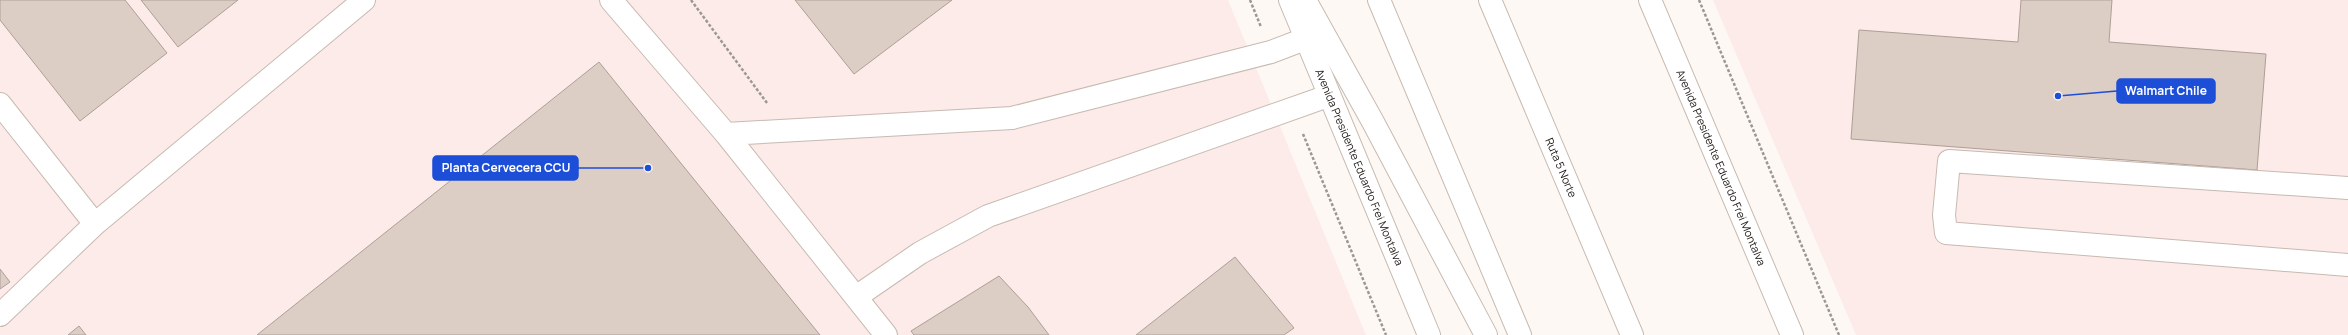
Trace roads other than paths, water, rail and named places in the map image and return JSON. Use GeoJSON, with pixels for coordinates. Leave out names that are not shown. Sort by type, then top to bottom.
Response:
{"type":"FeatureCollection","features":[{"type":"Feature","properties":{"kind":"main road"},"geometry":{"type":"LineString","coordinates":[[0,315],[94,224],[364,0]]}},
{"type":"Feature","properties":{"kind":"main road"},"geometry":{"type":"LineString","coordinates":[[611,0],[726,134],[886,335]]}},
{"type":"Feature","properties":{"kind":"main road","name":"Avenida Presidente Eduardo Frei Montalva"},"geometry":{"type":"LineString","coordinates":[[1290,0],[1328,96],[1429,335]]}},
{"type":"Feature","properties":{"kind":"main road"},"geometry":{"type":"LineString","coordinates":[[1305,0],[1373,122],[1486,335]]}},
{"type":"Feature","properties":{"kind":"main road"},"geometry":{"type":"LineString","coordinates":[[1379,0],[1520,335]]}},
{"type":"Feature","properties":{"kind":"main road","name":"Ruta 5 Norte"},"geometry":{"type":"LineString","coordinates":[[1490,0],[1632,335]]}},
{"type":"Feature","properties":{"kind":"main road","name":"Avenida Presidente Eduardo Frei Montalva"},"geometry":{"type":"LineString","coordinates":[[1650,0],[1792,335]]}},
{"type":"Feature","properties":{"kind":"main road"},"geometry":{"type":"LineString","coordinates":[[726,134],[978,122],[1012,118],[1271,52],[1305,39]]}},
{"type":"Feature","properties":{"kind":"main road"},"geometry":{"type":"LineString","coordinates":[[856,297],[920,253],[988,216],[1293,110],[1328,96]]}},
{"type":"Feature","properties":{"kind":"main road"},"geometry":{"type":"LineString","coordinates":[[0,104],[94,224]]}},
{"type":"Feature","properties":{"kind":"main road"},"geometry":{"type":"LineString","coordinates":[[2348,188],[1949,161],[1944,215],[1946,233],[2348,265]]}},
{"type":"Feature","properties":{"kind":"place","name":"Walmart Chile"},"geometry":{"type":"Point","coordinates":[2058,96]}},
{"type":"Feature","properties":{"kind":"place","name":"Planta Cervecera CCU"},"geometry":{"type":"Point","coordinates":[648,168]}}]}
